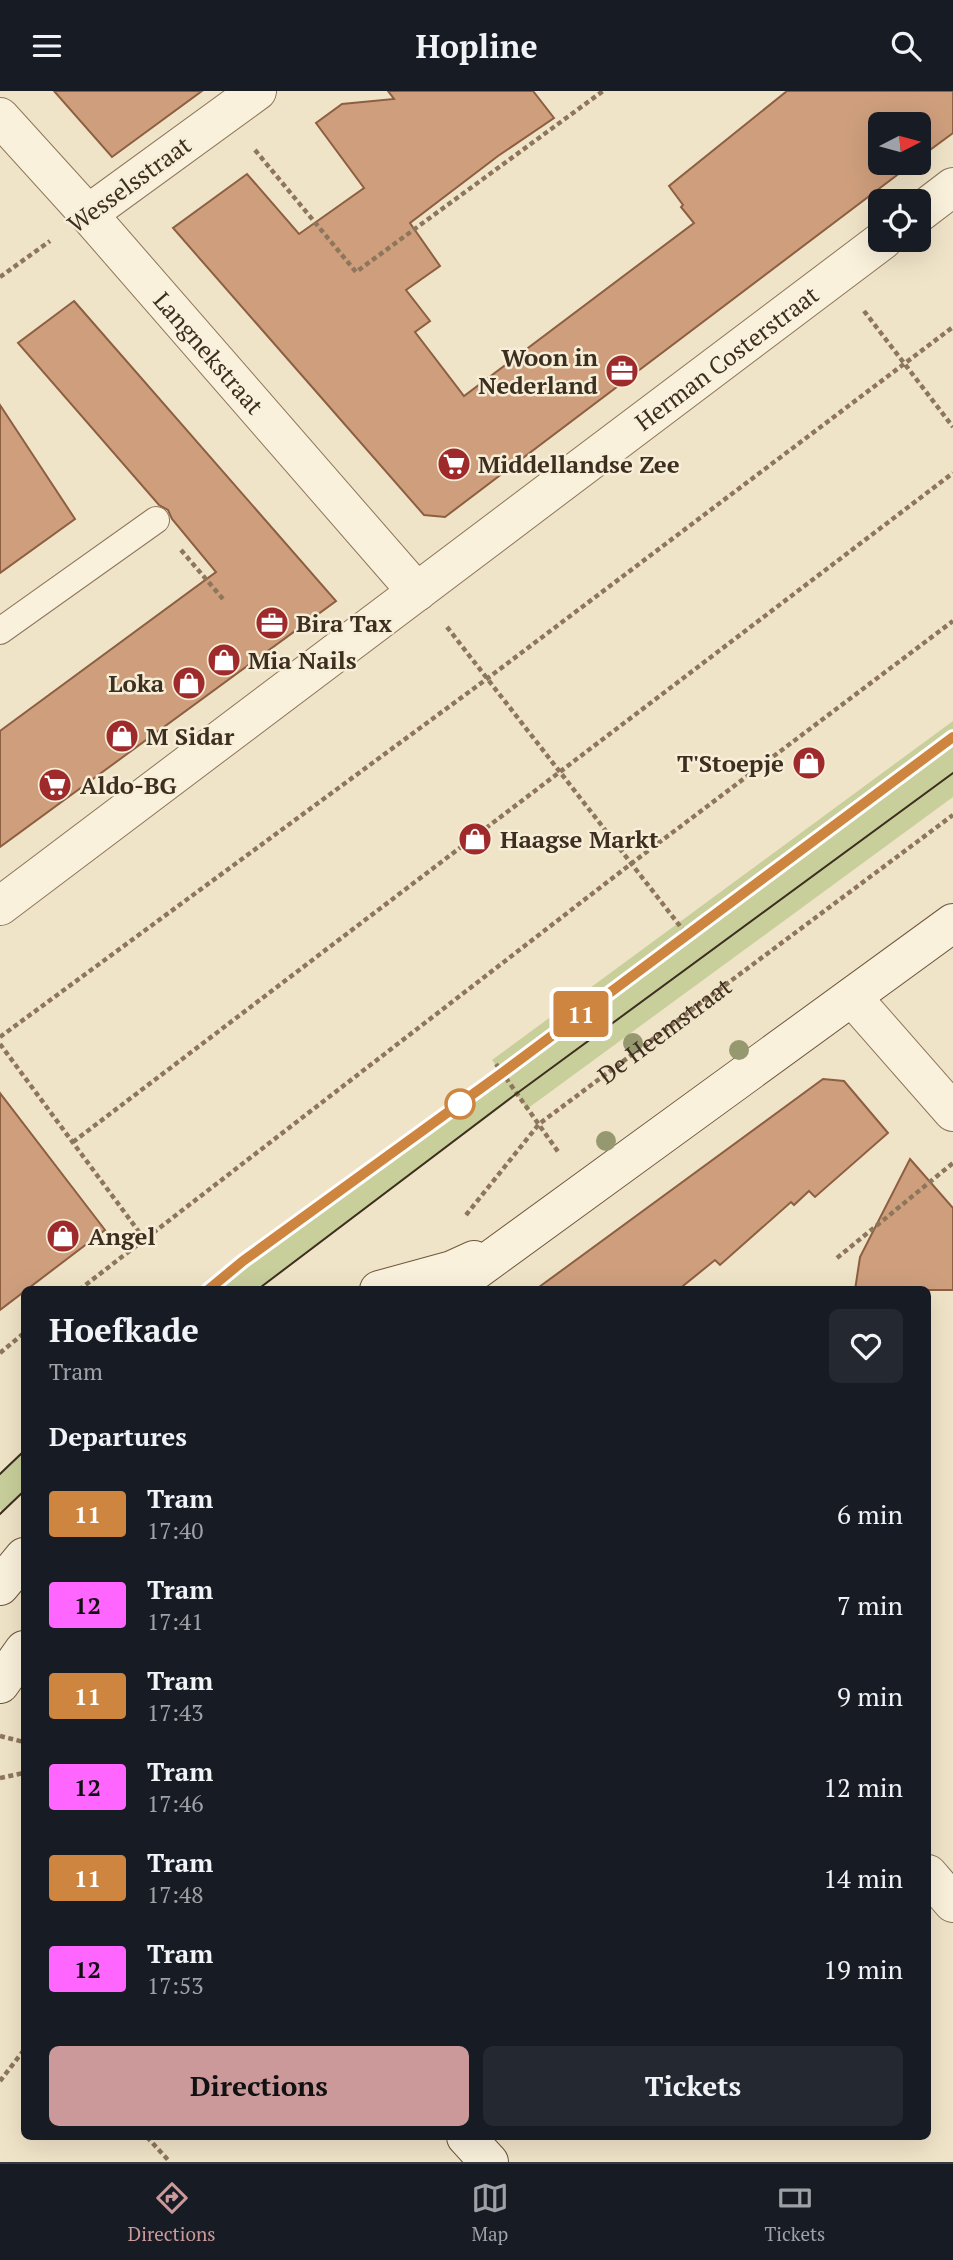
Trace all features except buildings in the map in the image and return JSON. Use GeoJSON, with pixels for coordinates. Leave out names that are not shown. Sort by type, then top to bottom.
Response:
{"type":"FeatureCollection","features":[{"type":"Feature","properties":{"kind":"street","name":"Wesselsstraat"},"geometry":{"type":"LineString","coordinates":[[88,214],[257,91]]}},
{"type":"Feature","properties":{"kind":"street","name":"Langnekstraat"},"geometry":{"type":"LineString","coordinates":[[0,117],[88,214],[417,592]]}},
{"type":"Feature","properties":{"kind":"street"},"geometry":{"type":"LineString","coordinates":[[931,204],[953,187]]}},
{"type":"Feature","properties":{"kind":"street","name":"Herman Costerstraat"},"geometry":{"type":"LineString","coordinates":[[0,906],[868,251]]}},
{"type":"Feature","properties":{"kind":"street"},"geometry":{"type":"LineString","coordinates":[[454,1286],[953,923]]}},
{"type":"Feature","properties":{"kind":"street"},"geometry":{"type":"LineString","coordinates":[[852,997],[953,1112]]}},
{"type":"Feature","properties":{"kind":"street"},"geometry":{"type":"LineString","coordinates":[[407,1286],[452,1270],[516,1241]]}},
{"type":"Feature","properties":{"kind":"street"},"geometry":{"type":"LineString","coordinates":[[0,1586],[21,1561]]}},
{"type":"Feature","properties":{"kind":"street"},"geometry":{"type":"LineString","coordinates":[[931,1877],[953,1903]]}},
{"type":"Feature","properties":{"kind":"street"},"geometry":{"type":"LineString","coordinates":[[469,2140],[489,2162]]}},
{"type":"Feature","properties":{"kind":"lane"},"geometry":{"type":"LineString","coordinates":[[0,631],[156,520]]}},
{"type":"Feature","properties":{"kind":"path"},"geometry":{"type":"LineString","coordinates":[[226,114],[356,272],[603,91]]}},
{"type":"Feature","properties":{"kind":"path","name":"Wesselsstraat"},"geometry":{"type":"LineString","coordinates":[[0,277],[88,214]]}},
{"type":"Feature","properties":{"kind":"path"},"geometry":{"type":"LineString","coordinates":[[837,275],[953,427]]}},
{"type":"Feature","properties":{"kind":"path"},"geometry":{"type":"LineString","coordinates":[[0,1037],[488,678],[953,327]]}},
{"type":"Feature","properties":{"kind":"path"},"geometry":{"type":"LineString","coordinates":[[73,1142],[953,473]]}},
{"type":"Feature","properties":{"kind":"path"},"geometry":{"type":"LineString","coordinates":[[176,544],[223,599]]}},
{"type":"Feature","properties":{"kind":"path"},"geometry":{"type":"LineString","coordinates":[[417,592],[488,678],[687,935]]}},
{"type":"Feature","properties":{"kind":"path"},"geometry":{"type":"LineString","coordinates":[[84,1286],[632,863],[953,621]]}},
{"type":"Feature","properties":{"kind":"path","name":"De Heemstraat"},"geometry":{"type":"LineString","coordinates":[[463,1218],[539,1124],[953,815]]}},
{"type":"Feature","properties":{"kind":"path"},"geometry":{"type":"LineString","coordinates":[[0,1044],[145,1240]]}},
{"type":"Feature","properties":{"kind":"path"},"geometry":{"type":"LineString","coordinates":[[496,1064],[586,1190]]}},
{"type":"Feature","properties":{"kind":"path"},"geometry":{"type":"LineString","coordinates":[[837,1258],[953,1163]]}},
{"type":"Feature","properties":{"kind":"path"},"geometry":{"type":"LineString","coordinates":[[0,1353],[21,1336]]}},
{"type":"Feature","properties":{"kind":"path"},"geometry":{"type":"LineString","coordinates":[[0,1736],[21,1741]]}},
{"type":"Feature","properties":{"kind":"path"},"geometry":{"type":"LineString","coordinates":[[0,1778],[21,1774]]}},
{"type":"Feature","properties":{"kind":"path"},"geometry":{"type":"LineString","coordinates":[[0,2081],[21,2054]]}},
{"type":"Feature","properties":{"kind":"path"},"geometry":{"type":"LineString","coordinates":[[150,2140],[170,2162]]}},
{"type":"Feature","properties":{"kind":"green space"},"geometry":{"type":"Polygon","coordinates":[[[953,721],[953,797],[527,1109],[517,1095],[262,1286],[213,1286],[243,1261],[502,1074],[492,1060],[953,721]]]}},
{"type":"Feature","properties":{"kind":"green space"},"geometry":{"type":"Polygon","coordinates":[[[21,1454],[21,1494],[2,1512],[0,1509],[0,1474],[21,1454]]]}},
{"type":"Feature","properties":{"kind":"tram line"},"geometry":{"type":"LineString","coordinates":[[213,1286],[243,1261],[502,1074],[953,737]]}},
{"type":"Feature","properties":{"kind":"tram line","name":"11"},"geometry":{"type":"LineString","coordinates":[[213,1286],[243,1261],[502,1073],[953,737]]}},
{"type":"Feature","properties":{"kind":"tram line"},"geometry":{"type":"LineString","coordinates":[[262,1286],[516,1094],[953,773]]}},
{"type":"Feature","properties":{"kind":"tram line"},"geometry":{"type":"LineString","coordinates":[[0,1474],[21,1454]]}},
{"type":"Feature","properties":{"kind":"tram line"},"geometry":{"type":"LineString","coordinates":[[0,1514],[21,1494]]}},
{"type":"Feature","properties":{"kind":"place","name":"Woon in Nederland"},"geometry":{"type":"Point","coordinates":[622,371]}},
{"type":"Feature","properties":{"kind":"place","name":"Middellandse Zee"},"geometry":{"type":"Point","coordinates":[454,464]}},
{"type":"Feature","properties":{"kind":"place","name":"Bira Tax"},"geometry":{"type":"Point","coordinates":[272,623]}},
{"type":"Feature","properties":{"kind":"place","name":"Mia Nails"},"geometry":{"type":"Point","coordinates":[224,660]}},
{"type":"Feature","properties":{"kind":"place","name":"Loka"},"geometry":{"type":"Point","coordinates":[189,683]}},
{"type":"Feature","properties":{"kind":"place","name":"M Sidar"},"geometry":{"type":"Point","coordinates":[122,736]}},
{"type":"Feature","properties":{"kind":"place","name":"T'Stoepje"},"geometry":{"type":"Point","coordinates":[809,763]}},
{"type":"Feature","properties":{"kind":"place","name":"Aldo-BG"},"geometry":{"type":"Point","coordinates":[55,785]}},
{"type":"Feature","properties":{"kind":"place","name":"Haagse Markt"},"geometry":{"type":"Point","coordinates":[475,839]}},
{"type":"Feature","properties":{"kind":"place","name":"Angel"},"geometry":{"type":"Point","coordinates":[63,1236]}}]}
